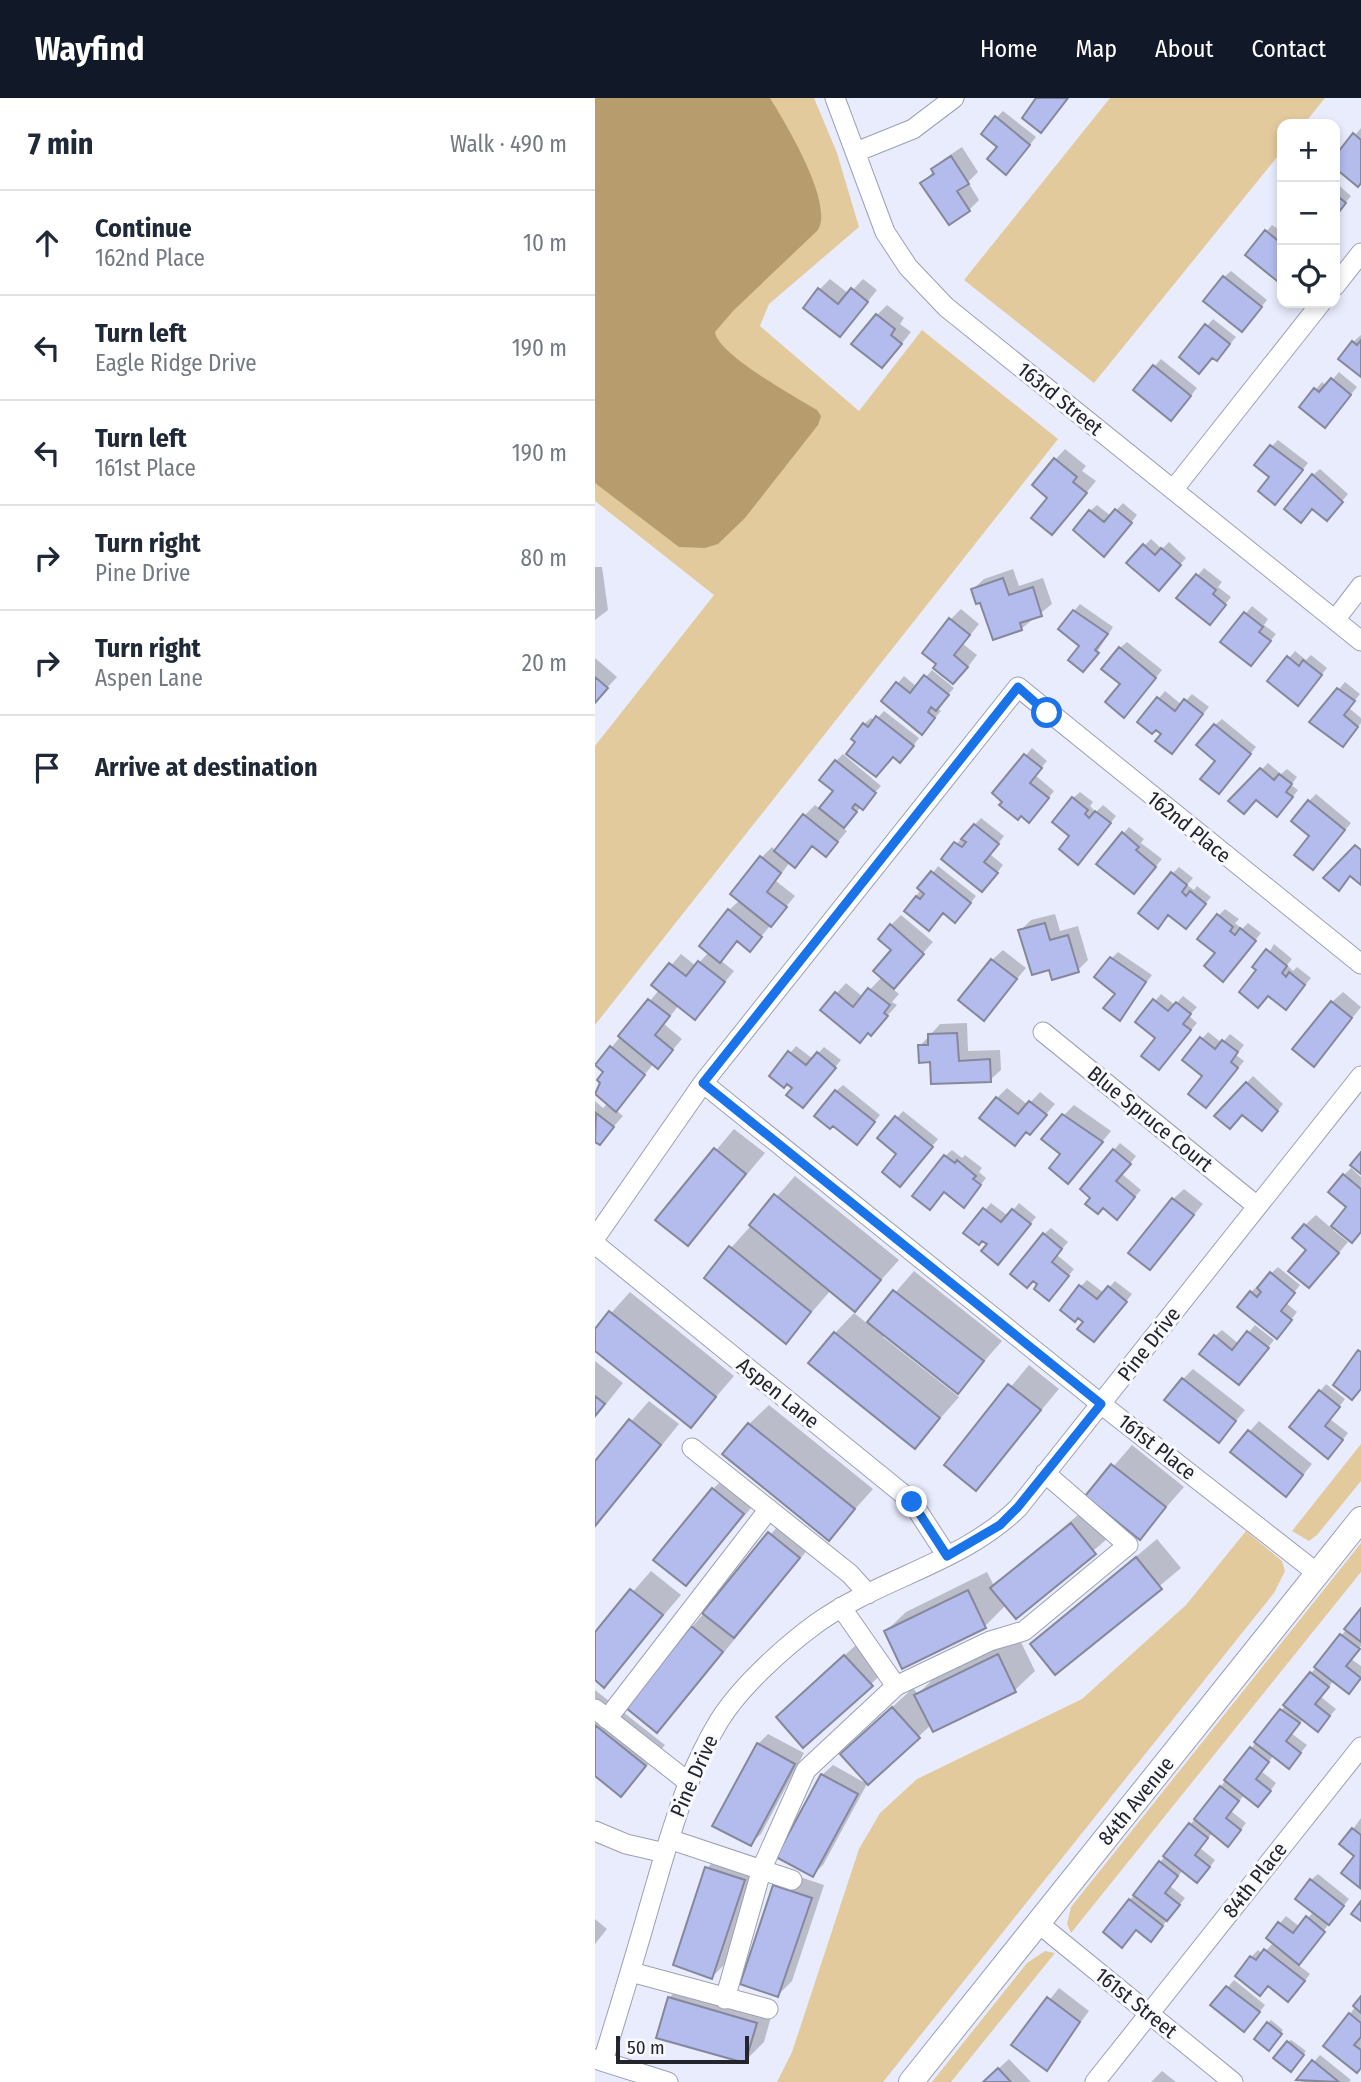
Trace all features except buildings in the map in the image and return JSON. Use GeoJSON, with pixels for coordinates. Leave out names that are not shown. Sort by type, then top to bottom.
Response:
{"type":"FeatureCollection","features":[{"type":"Feature","properties":{"kind":"street","name":"163rd Street"},"geometry":{"type":"LineString","coordinates":[[835,98],[885,232],[919,282],[946,307],[1361,641]]}},
{"type":"Feature","properties":{"kind":"street"},"geometry":{"type":"LineString","coordinates":[[856,152],[913,129],[954,98]]}},
{"type":"Feature","properties":{"kind":"street"},"geometry":{"type":"LineString","coordinates":[[1340,280],[1361,253]]}},
{"type":"Feature","properties":{"kind":"street"},"geometry":{"type":"LineString","coordinates":[[1173,490],[1317,308]]}},
{"type":"Feature","properties":{"kind":"street"},"geometry":{"type":"LineString","coordinates":[[1335,620],[1361,586]]}},
{"type":"Feature","properties":{"kind":"street","name":"162nd Place"},"geometry":{"type":"LineString","coordinates":[[703,1083],[1018,687],[1361,964]]}},
{"type":"Feature","properties":{"kind":"street","name":"Blue Spruce Court"},"geometry":{"type":"LineString","coordinates":[[1043,1032],[1257,1206]]}},
{"type":"Feature","properties":{"kind":"street","name":"Pine Drive"},"geometry":{"type":"LineString","coordinates":[[599,2060],[631,1972],[688,1782],[720,1719],[772,1662],[816,1624],[841,1608],[947,1556],[1000,1525],[1045,1474],[1361,1076]]}},
{"type":"Feature","properties":{"kind":"street"},"geometry":{"type":"LineString","coordinates":[[595,1238],[703,1083]]}},
{"type":"Feature","properties":{"kind":"street","name":"161st Place"},"geometry":{"type":"LineString","coordinates":[[703,1083],[1101,1404],[1317,1573]]}},
{"type":"Feature","properties":{"kind":"street","name":"Aspen Lane"},"geometry":{"type":"LineString","coordinates":[[595,1244],[903,1494],[912,1502],[947,1556]]}},
{"type":"Feature","properties":{"kind":"street"},"geometry":{"type":"LineString","coordinates":[[692,1448],[850,1574],[868,1594]]}},
{"type":"Feature","properties":{"kind":"street"},"geometry":{"type":"LineString","coordinates":[[725,1998],[762,1868],[806,1770],[896,1686],[991,1642],[1024,1631],[1128,1545],[1045,1474]]}},
{"type":"Feature","properties":{"kind":"street"},"geometry":{"type":"LineString","coordinates":[[688,1782],[601,1714],[769,1509]]}},
{"type":"Feature","properties":{"kind":"street","name":"84th Avenue"},"geometry":{"type":"LineString","coordinates":[[911,2082],[1361,1518]]}},
{"type":"Feature","properties":{"kind":"street"},"geometry":{"type":"LineString","coordinates":[[841,1608],[896,1686]]}},
{"type":"Feature","properties":{"kind":"street","name":"84th Place"},"geometry":{"type":"LineString","coordinates":[[1094,2082],[1361,1747]]}},
{"type":"Feature","properties":{"kind":"street"},"geometry":{"type":"LineString","coordinates":[[595,1831],[626,1844],[667,1846],[762,1868],[792,1880]]}},
{"type":"Feature","properties":{"kind":"street","name":"161st Street"},"geometry":{"type":"LineString","coordinates":[[1038,1923],[1233,2082]]}},
{"type":"Feature","properties":{"kind":"street"},"geometry":{"type":"LineString","coordinates":[[631,1972],[768,2009]]}},
{"type":"Feature","properties":{"kind":"street"},"geometry":{"type":"LineString","coordinates":[[599,2060],[668,2082]]}},
{"type":"Feature","properties":{"kind":"shaded area"},"geometry":{"type":"Polygon","coordinates":[[[595,98],[814,98],[837,153],[859,227],[769,304],[760,326],[859,411],[922,330],[1058,439],[595,1025],[595,746],[714,595],[595,501],[595,98]]]}},
{"type":"Feature","properties":{"kind":"shaded area"},"geometry":{"type":"Polygon","coordinates":[[[595,98],[770,98],[806,164],[819,202],[821,218],[818,230],[733,311],[715,332],[729,352],[776,386],[817,410],[821,416],[818,425],[745,518],[718,544],[705,548],[679,547],[595,483],[595,98]]]}},
{"type":"Feature","properties":{"kind":"shaded area"},"geometry":{"type":"Polygon","coordinates":[[[1110,98],[1325,98],[1308,119],[1277,119],[1277,157],[1094,383],[964,280],[1110,98]]]}},
{"type":"Feature","properties":{"kind":"shaded area"},"geometry":{"type":"Polygon","coordinates":[[[1361,1444],[1361,1481],[1317,1535],[1309,1541],[1292,1531],[1361,1444]]]}},
{"type":"Feature","properties":{"kind":"shaded area"},"geometry":{"type":"Polygon","coordinates":[[[1246,1531],[1282,1561],[1285,1571],[1274,1593],[883,2082],[777,2082],[792,2052],[859,1849],[880,1813],[917,1779],[1082,1699],[1186,1605],[1246,1531]]]}},
{"type":"Feature","properties":{"kind":"shaded area"},"geometry":{"type":"Polygon","coordinates":[[[1361,1543],[1361,1572],[1071,1933],[1067,1924],[1071,1907],[1361,1543]]]}},
{"type":"Feature","properties":{"kind":"shaded area"},"geometry":{"type":"Polygon","coordinates":[[[1045,1951],[1055,1953],[951,2082],[932,2082],[1027,1963],[1045,1951]]]}},
{"type":"Feature","properties":{"kind":"route"},"geometry":{"type":"LineString","coordinates":[[912,1502],[947,1556],[968,1546],[1000,1525],[1018,1507],[1101,1404],[703,1083],[1018,687],[1047,713]]}}]}
